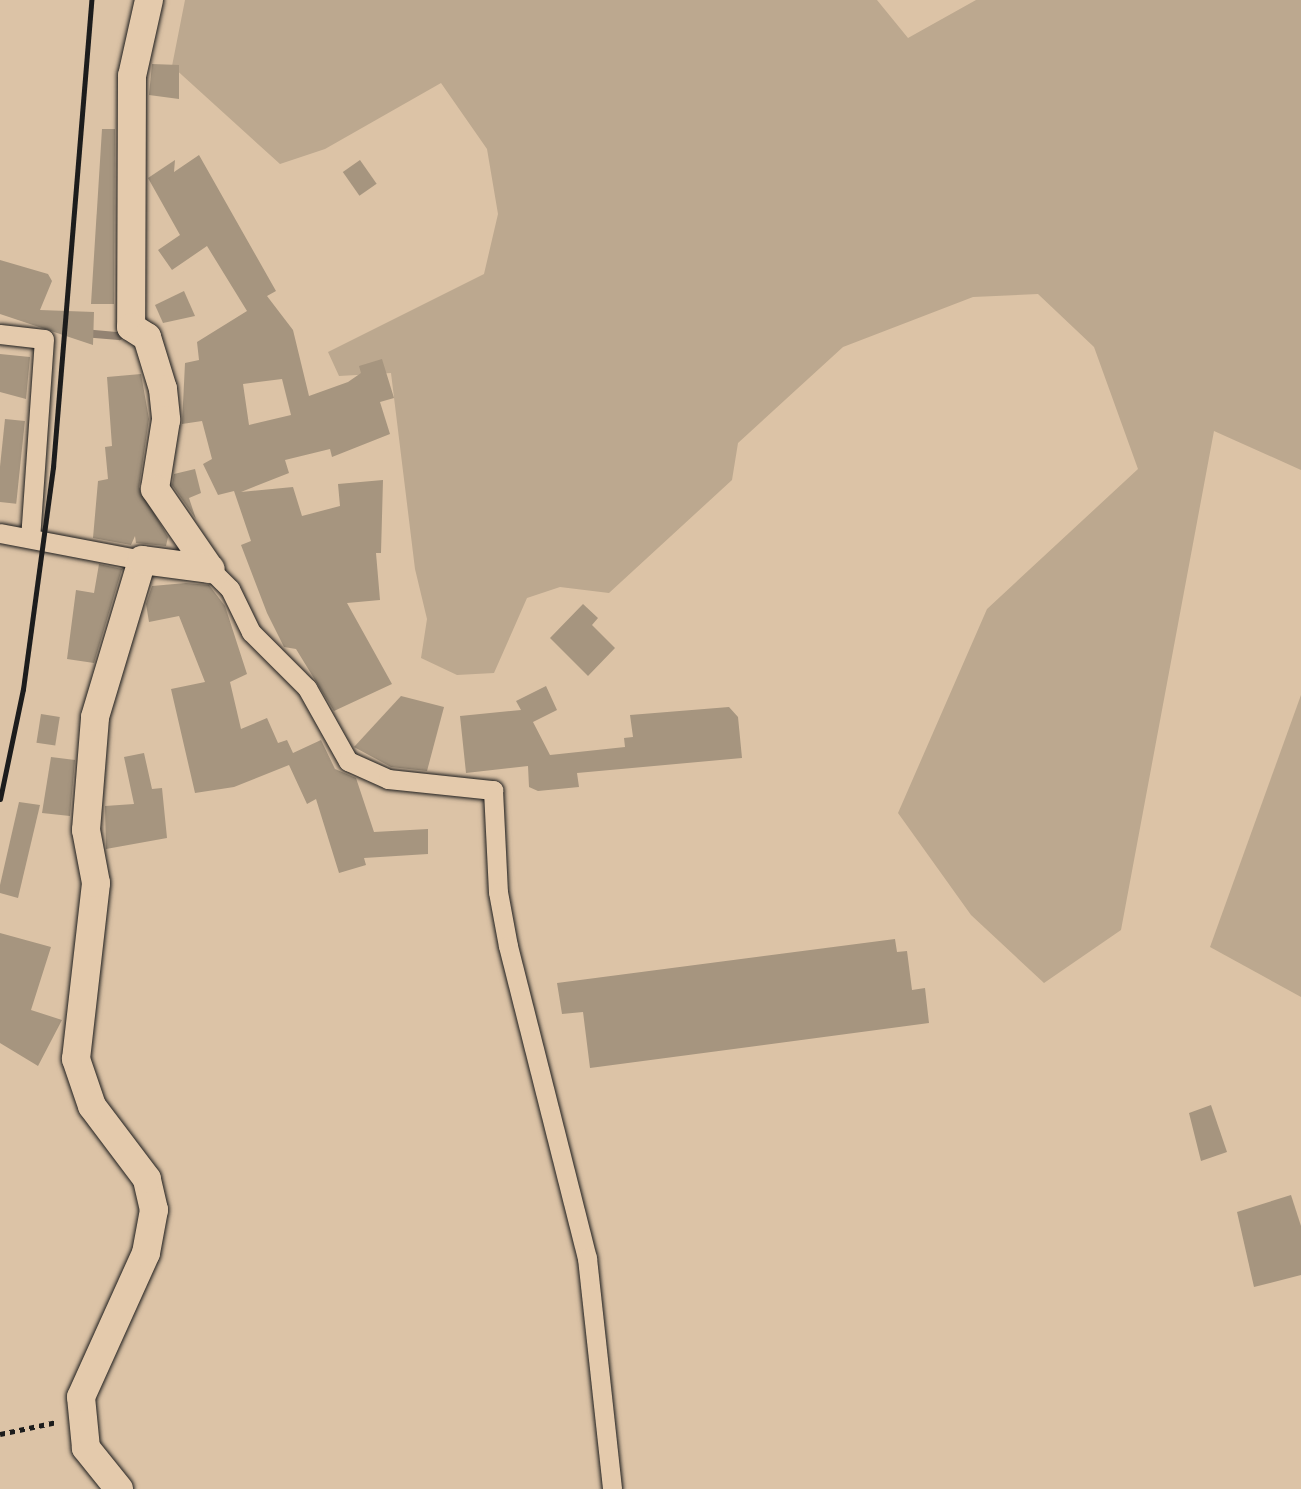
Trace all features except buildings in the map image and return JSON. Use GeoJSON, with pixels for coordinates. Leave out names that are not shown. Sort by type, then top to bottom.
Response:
{"type":"FeatureCollection","features":[{"type":"Feature","properties":{"kind":"main road"},"geometry":{"type":"LineString","coordinates":[[149,0],[132,76],[131,327],[147,338],[163,389],[166,420],[155,489],[210,569]]}},
{"type":"Feature","properties":{"kind":"main road"},"geometry":{"type":"LineString","coordinates":[[119,1489],[86,1448],[81,1397],[146,1253],[153,1199],[137,1161],[80,1083],[76,1059],[96,883],[86,830],[95,718],[142,560],[210,569]]}},
{"type":"Feature","properties":{"kind":"street"},"geometry":{"type":"LineString","coordinates":[[0,334],[44,339],[30,538]]}},
{"type":"Feature","properties":{"kind":"street"},"geometry":{"type":"LineString","coordinates":[[0,533],[142,560]]}},
{"type":"Feature","properties":{"kind":"street"},"geometry":{"type":"LineString","coordinates":[[210,569],[230,589],[251,632],[307,688],[348,761],[388,779],[493,790],[498,892],[508,946],[560,1133],[587,1258],[612,1489]]}},
{"type":"Feature","properties":{"kind":"path"},"geometry":{"type":"LineString","coordinates":[[0,1434],[66,1420]]}},
{"type":"Feature","properties":{"kind":"shaded area"},"geometry":{"type":"Polygon","coordinates":[[[185,0],[877,0],[908,38],[976,0],[1301,0],[1301,470],[1214,431],[1121,930],[1044,983],[971,915],[898,813],[987,609],[1138,469],[1094,347],[1038,294],[973,297],[843,347],[738,443],[732,480],[609,593],[560,587],[527,598],[494,673],[457,675],[421,658],[427,619],[415,569],[391,373],[339,376],[328,352],[484,274],[498,214],[487,149],[441,83],[325,149],[280,164],[172,66],[185,0]]]}},
{"type":"Feature","properties":{"kind":"shaded area"},"geometry":{"type":"Polygon","coordinates":[[[1301,695],[1301,997],[1210,947],[1301,695]]]}},
{"type":"Feature","properties":{"kind":"waterway"},"geometry":{"type":"LineString","coordinates":[[83,333],[119,336]]}},
{"type":"Feature","properties":{"kind":"railway"},"geometry":{"type":"LineString","coordinates":[[0,799],[23,689],[53,467],[91,0]]}}]}
